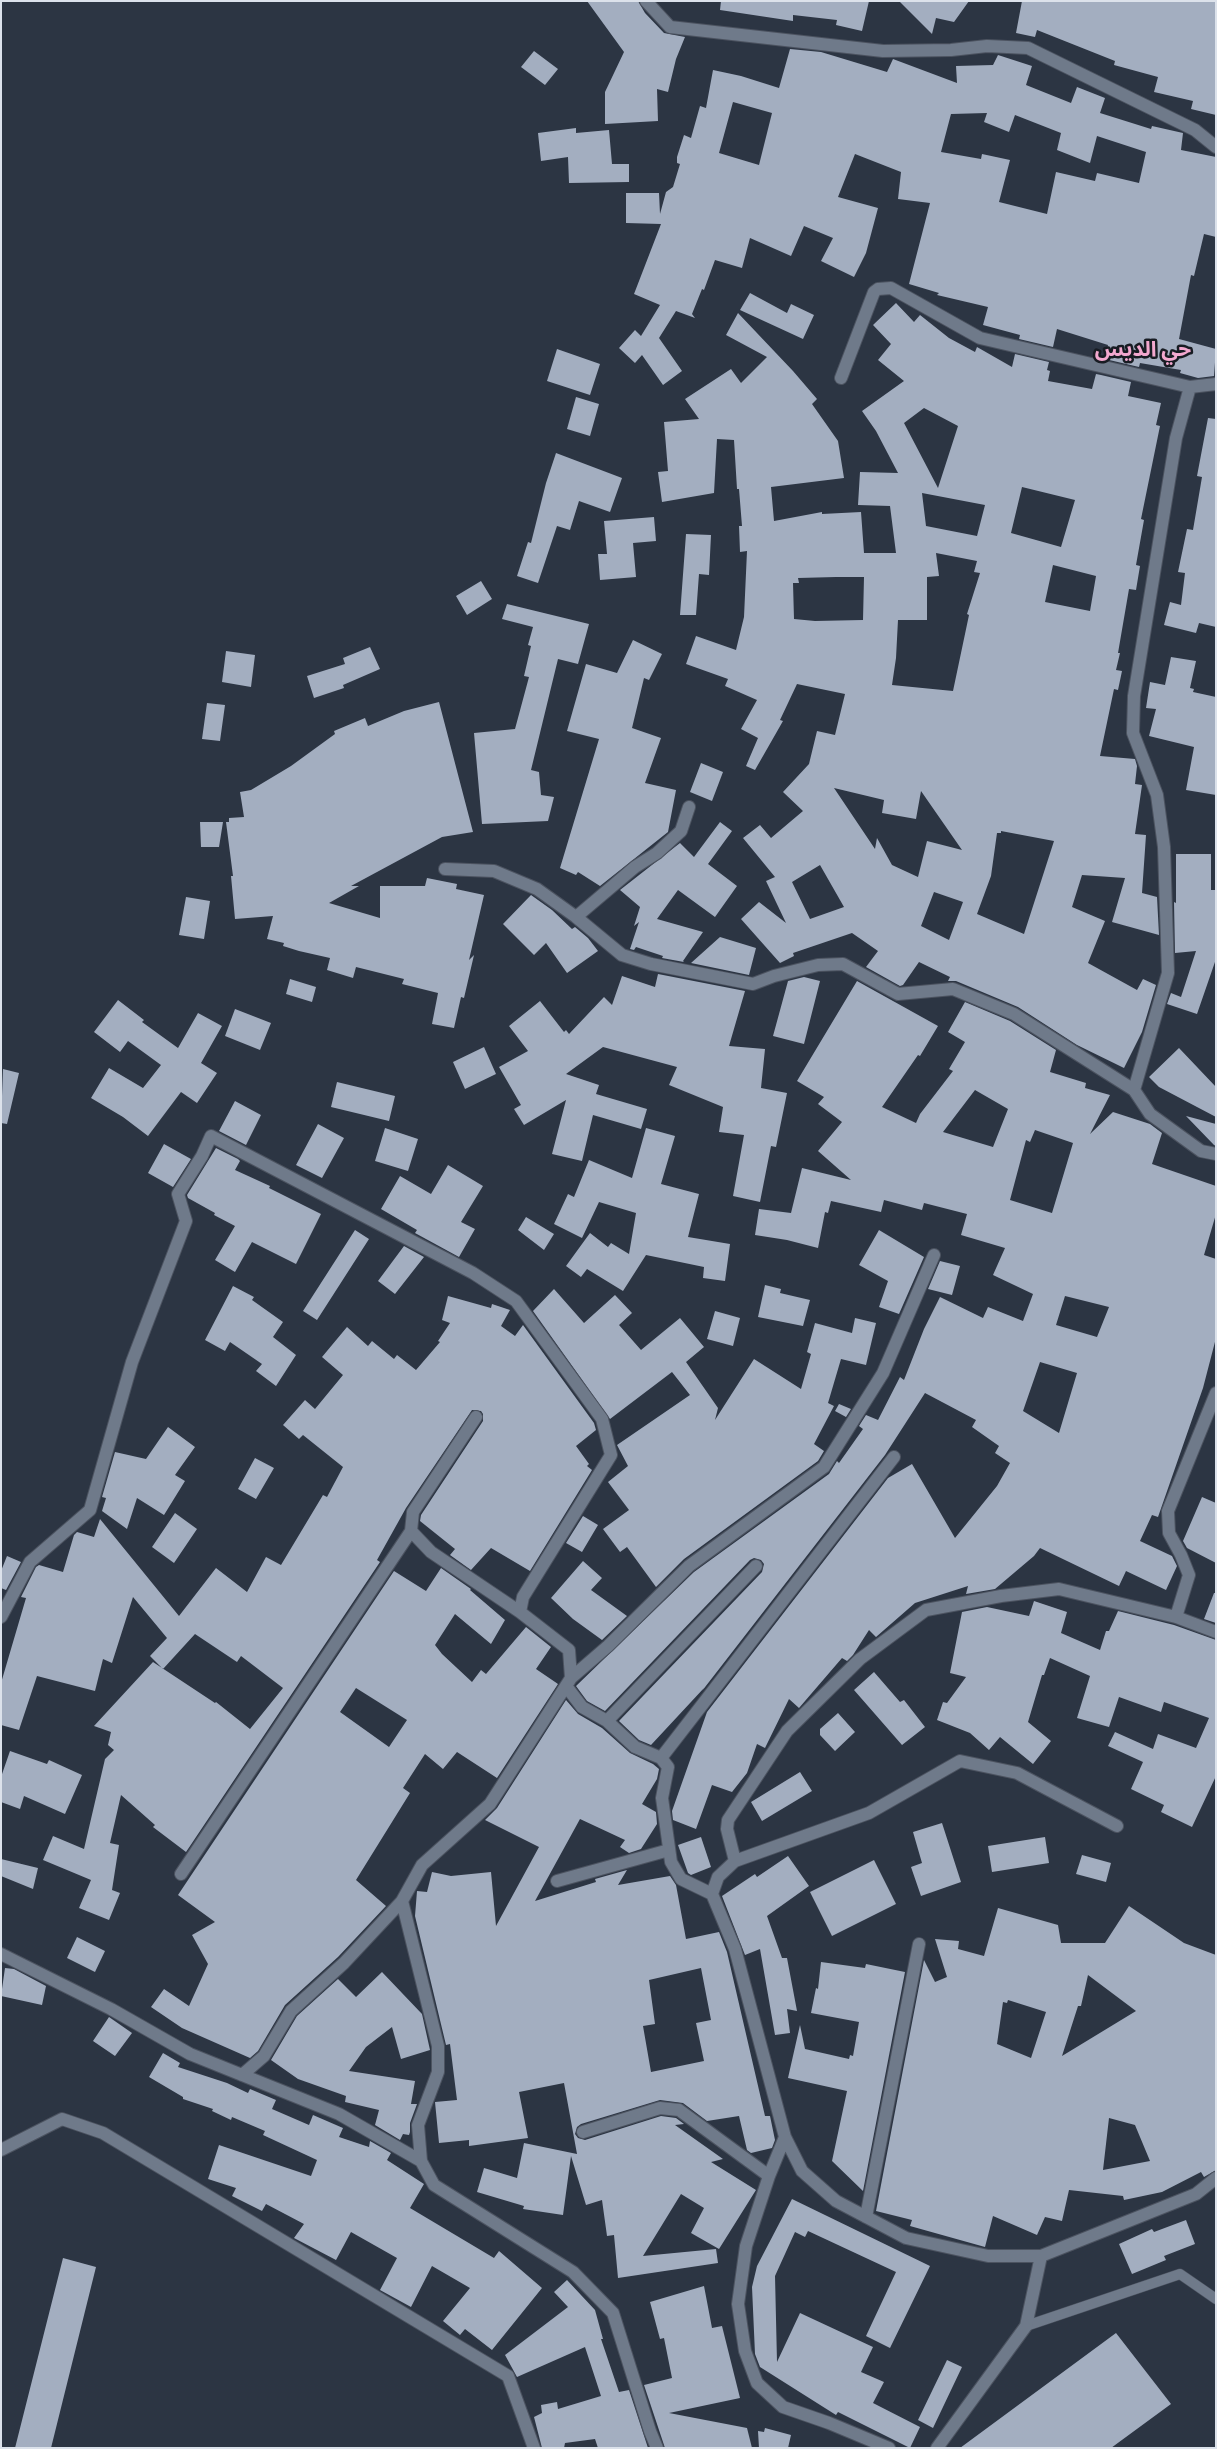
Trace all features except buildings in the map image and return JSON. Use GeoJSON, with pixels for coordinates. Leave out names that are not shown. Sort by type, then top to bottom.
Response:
{"type":"FeatureCollection","features":[{"type":"Feature","properties":{"kind":"street"},"geometry":{"type":"LineString","coordinates":[[646,1],[670,27],[882,51],[951,50],[987,46],[1028,48],[1195,130],[1216,147]]}},
{"type":"Feature","properties":{"kind":"street"},"geometry":{"type":"LineString","coordinates":[[841,378],[874,292],[878,289],[891,288],[980,338],[1190,387],[1216,384]]}},
{"type":"Feature","properties":{"kind":"street"},"geometry":{"type":"LineString","coordinates":[[1134,1090],[1168,973],[1164,847],[1157,795],[1133,733],[1134,696],[1176,438],[1190,387]]}},
{"type":"Feature","properties":{"kind":"street"},"geometry":{"type":"LineString","coordinates":[[576,917],[634,867],[657,853],[681,831],[689,807]]}},
{"type":"Feature","properties":{"kind":"street"},"geometry":{"type":"LineString","coordinates":[[445,869],[494,871],[537,889],[576,917],[622,955],[651,964],[753,984],[774,976],[818,965],[843,964],[898,994],[953,989],[1014,1014],[1134,1090],[1150,1114],[1201,1151],[1216,1154]]}},
{"type":"Feature","properties":{"kind":"street"},"geometry":{"type":"LineString","coordinates":[[1,1617],[30,1562],[90,1510],[132,1362],[186,1221],[178,1194],[202,1156],[211,1136],[473,1273],[516,1301],[602,1419],[610,1455],[523,1597],[520,1612]]}},
{"type":"Feature","properties":{"kind":"street"},"geometry":{"type":"LineString","coordinates":[[242,2075],[264,2056],[291,2011],[344,1963],[402,1901],[422,1865],[490,1804],[568,1682],[608,1646],[689,1566],[824,1466],[883,1372],[934,1255]]}},
{"type":"Feature","properties":{"kind":"street"},"geometry":{"type":"LineString","coordinates":[[1176,1617],[1188,1575],[1181,1555],[1168,1533],[1168,1511],[1216,1393]]}},
{"type":"Feature","properties":{"kind":"street"},"geometry":{"type":"LineString","coordinates":[[181,1874],[411,1531],[413,1512],[476,1417]]}},
{"type":"Feature","properties":{"kind":"street"},"geometry":{"type":"LineString","coordinates":[[661,1758],[894,1457]]}},
{"type":"Feature","properties":{"kind":"street"},"geometry":{"type":"LineString","coordinates":[[411,1531],[431,1552],[520,1612],[568,1650],[568,1682],[582,1707],[607,1721],[636,1747],[661,1758],[668,1767],[662,1798],[671,1862],[681,1879],[712,1894],[735,1949],[785,2137],[802,2171],[836,2201],[906,2238],[988,2256],[1041,2256],[1196,2194],[1216,2178]]}},
{"type":"Feature","properties":{"kind":"street"},"geometry":{"type":"LineString","coordinates":[[607,1721],[756,1566]]}},
{"type":"Feature","properties":{"kind":"street"},"geometry":{"type":"LineString","coordinates":[[735,1861],[727,1829],[728,1820],[787,1731],[860,1659],[926,1610],[1001,1596],[1059,1589],[1176,1617],[1216,1632]]}},
{"type":"Feature","properties":{"kind":"street"},"geometry":{"type":"LineString","coordinates":[[712,1894],[718,1877],[735,1861],[869,1813],[960,1761],[1018,1773],[1117,1826]]}},
{"type":"Feature","properties":{"kind":"street"},"geometry":{"type":"LineString","coordinates":[[557,1881],[669,1850]]}},
{"type":"Feature","properties":{"kind":"street"},"geometry":{"type":"LineString","coordinates":[[402,1901],[438,2046],[438,2072],[418,2125],[421,2161],[434,2184],[573,2272],[613,2313],[657,2448]]}},
{"type":"Feature","properties":{"kind":"street"},"geometry":{"type":"LineString","coordinates":[[866,2217],[919,1944]]}},
{"type":"Feature","properties":{"kind":"street"},"geometry":{"type":"LineString","coordinates":[[1,1954],[111,2009],[190,2054],[339,2114],[421,2161]]}},
{"type":"Feature","properties":{"kind":"street"},"geometry":{"type":"LineString","coordinates":[[583,2132],[660,2108],[679,2110],[769,2176]]}},
{"type":"Feature","properties":{"kind":"street"},"geometry":{"type":"LineString","coordinates":[[1,2150],[62,2119],[103,2133],[508,2376],[534,2448]]}},
{"type":"Feature","properties":{"kind":"street"},"geometry":{"type":"LineString","coordinates":[[785,2137],[769,2176],[746,2246],[738,2304],[745,2351],[756,2384],[783,2407],[829,2423],[889,2448]]}},
{"type":"Feature","properties":{"kind":"street"},"geometry":{"type":"LineString","coordinates":[[937,2448],[1026,2326],[1041,2256]]}},
{"type":"Feature","properties":{"kind":"lane"},"geometry":{"type":"LineString","coordinates":[[1026,2326],[1180,2274],[1216,2299]]}},
{"type":"Feature","properties":{"kind":"district","name":"حي الديس"},"geometry":{"type":"Point","coordinates":[1143,350]}}]}
